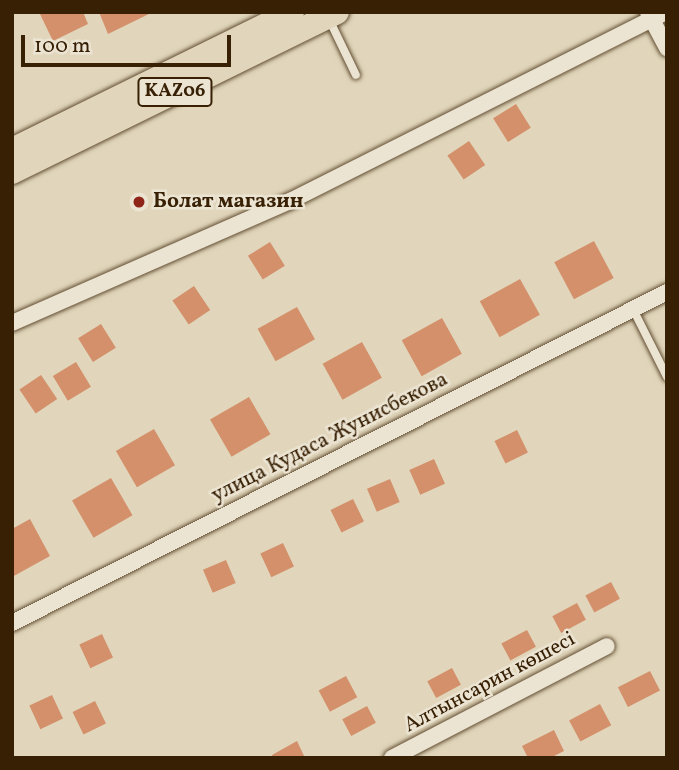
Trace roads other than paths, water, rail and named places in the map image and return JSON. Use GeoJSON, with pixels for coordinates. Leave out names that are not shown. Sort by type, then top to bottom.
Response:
{"type":"FeatureCollection","features":[{"type":"Feature","properties":{"kind":"main road","name":"KАZ06"},"geometry":{"type":"LineString","coordinates":[[12,150],[292,12]]}},
{"type":"Feature","properties":{"kind":"main road","name":"KАZ06"},"geometry":{"type":"LineString","coordinates":[[12,172],[333,15]]}},
{"type":"Feature","properties":{"kind":"street"},"geometry":{"type":"LineString","coordinates":[[12,323],[290,201],[655,15],[667,48]]}},
{"type":"Feature","properties":{"kind":"street","name":"улица Кудаса Жунисбекова"},"geometry":{"type":"LineString","coordinates":[[12,623],[667,292]]}},
{"type":"Feature","properties":{"kind":"street","name":"Алтынсарин көшесі"},"geometry":{"type":"LineString","coordinates":[[392,758],[607,646]]}},
{"type":"Feature","properties":{"kind":"lane"},"geometry":{"type":"LineString","coordinates":[[333,15],[356,75]]}},
{"type":"Feature","properties":{"kind":"lane"},"geometry":{"type":"LineString","coordinates":[[634,309],[667,377]]}},
{"type":"Feature","properties":{"kind":"place","name":"Болат магазин"},"geometry":{"type":"Point","coordinates":[139,202]}}]}
